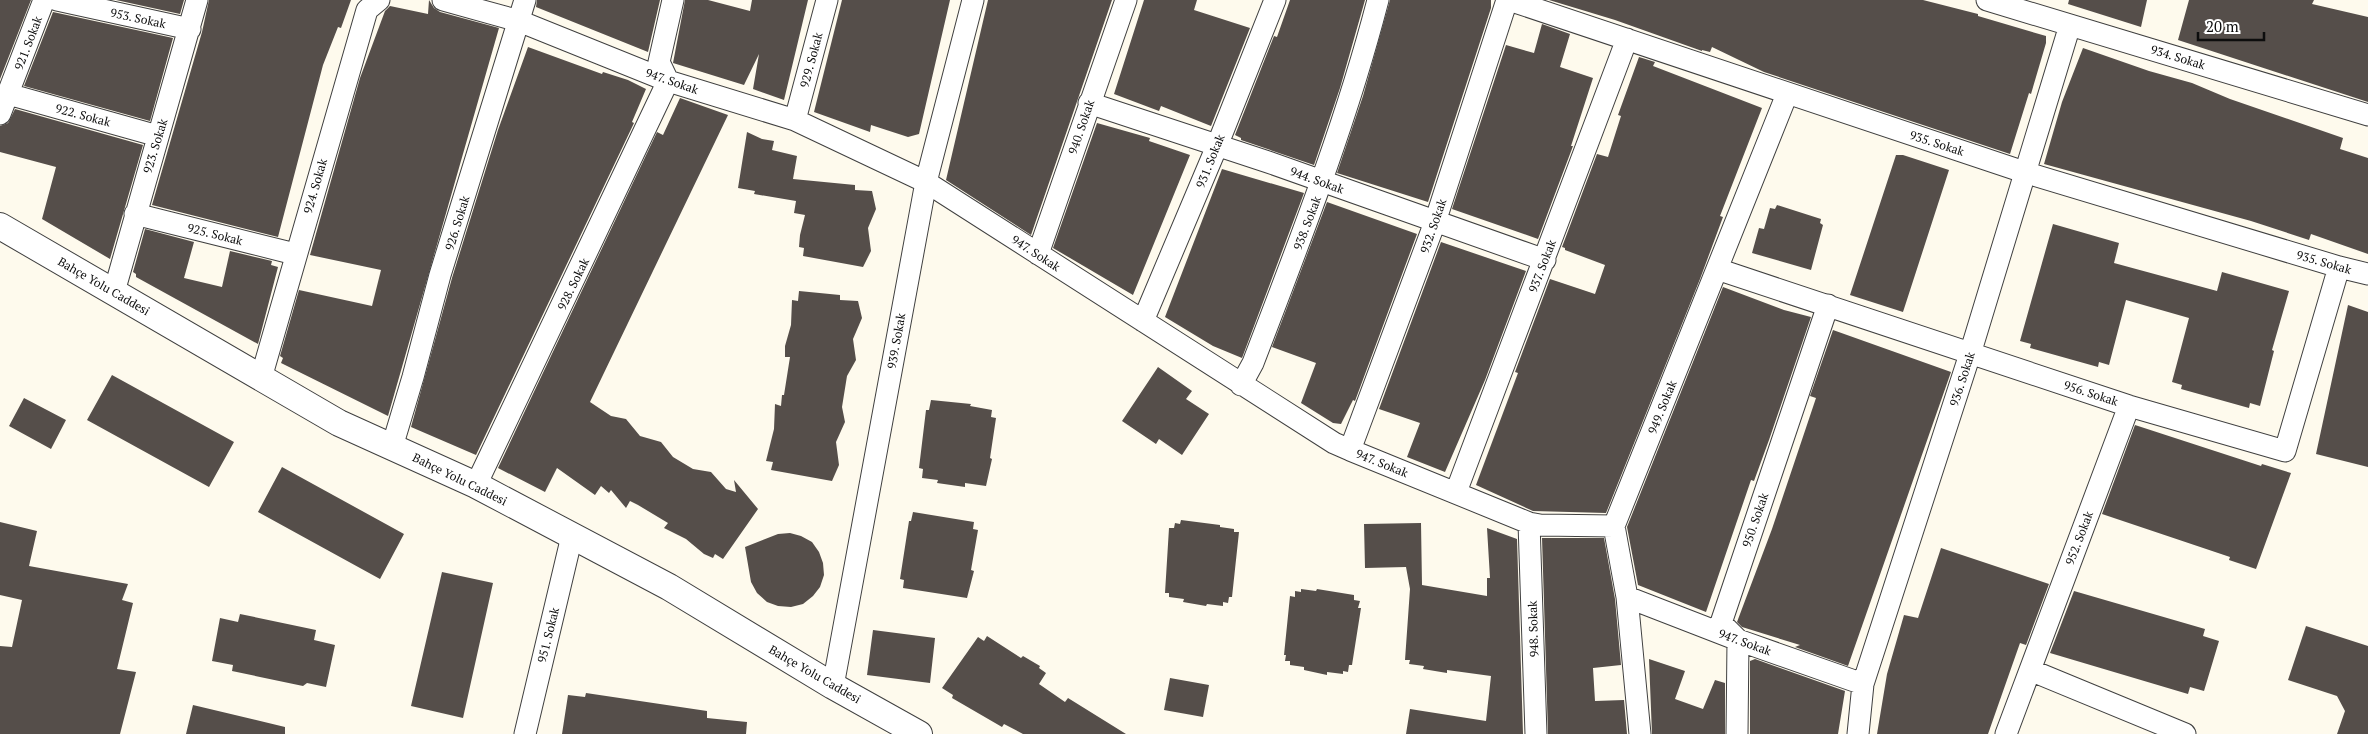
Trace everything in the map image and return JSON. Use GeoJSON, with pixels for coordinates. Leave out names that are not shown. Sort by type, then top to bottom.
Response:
{"type":"FeatureCollection","features":[{"type":"Feature","properties":{"kind":"street","name":"921. Sokak"},"geometry":{"type":"LineString","coordinates":[[0,114],[44,0]]}},
{"type":"Feature","properties":{"kind":"street","name":"953. Sokak"},"geometry":{"type":"LineString","coordinates":[[57,0],[121,8],[190,29]]}},
{"type":"Feature","properties":{"kind":"street","name":"923. Sokak"},"geometry":{"type":"LineString","coordinates":[[114,292],[197,0]]}},
{"type":"Feature","properties":{"kind":"street","name":"924. Sokak"},"geometry":{"type":"LineString","coordinates":[[261,378],[295,254],[367,10],[379,0]]}},
{"type":"Feature","properties":{"kind":"street","name":"947. Sokak"},"geometry":{"type":"LineString","coordinates":[[442,0],[519,21],[668,81],[795,120],[926,182],[1334,443],[1529,523],[1540,525],[1614,526]]}},
{"type":"Feature","properties":{"kind":"street","name":"926. Sokak"},"geometry":{"type":"LineString","coordinates":[[392,447],[440,275],[525,0]]}},
{"type":"Feature","properties":{"kind":"street"},"geometry":{"type":"LineString","coordinates":[[668,81],[659,62],[673,0]]}},
{"type":"Feature","properties":{"kind":"street","name":"929. Sokak"},"geometry":{"type":"LineString","coordinates":[[795,120],[827,0]]}},
{"type":"Feature","properties":{"kind":"street","name":"939. Sokak"},"geometry":{"type":"LineString","coordinates":[[833,686],[926,182],[973,0]]}},
{"type":"Feature","properties":{"kind":"street","name":"940. Sokak"},"geometry":{"type":"LineString","coordinates":[[1038,254],[1126,0]]}},
{"type":"Feature","properties":{"kind":"street","name":"931. Sokak"},"geometry":{"type":"LineString","coordinates":[[1144,321],[1275,0]]}},
{"type":"Feature","properties":{"kind":"street","name":"938. Sokak"},"geometry":{"type":"LineString","coordinates":[[1241,385],[1253,363],[1322,182],[1365,52],[1378,0]]}},
{"type":"Feature","properties":{"kind":"street","name":"935. Sokak"},"geometry":{"type":"LineString","coordinates":[[1508,0],[2024,172],[2339,267],[2368,274]]}},
{"type":"Feature","properties":{"kind":"street","name":"932. Sokak"},"geometry":{"type":"LineString","coordinates":[[1350,450],[1435,222],[1508,0]]}},
{"type":"Feature","properties":{"kind":"street","name":"934. Sokak"},"geometry":{"type":"LineString","coordinates":[[1987,0],[2368,115]]}},
{"type":"Feature","properties":{"kind":"street","name":"936. Sokak"},"geometry":{"type":"LineString","coordinates":[[1858,734],[1863,684],[1970,354],[2070,25]]}},
{"type":"Feature","properties":{"kind":"street","name":"937. Sokak"},"geometry":{"type":"LineString","coordinates":[[1456,492],[1627,39]]}},
{"type":"Feature","properties":{"kind":"street","name":"928. Sokak"},"geometry":{"type":"LineString","coordinates":[[476,485],[668,81]]}},
{"type":"Feature","properties":{"kind":"street","name":"922. Sokak"},"geometry":{"type":"LineString","coordinates":[[8,94],[158,136]]}},
{"type":"Feature","properties":{"kind":"street","name":"949. Sokak"},"geometry":{"type":"LineString","coordinates":[[1614,526],[1787,94]]}},
{"type":"Feature","properties":{"kind":"street","name":"944. Sokak"},"geometry":{"type":"LineString","coordinates":[[1089,103],[1544,260]]}},
{"type":"Feature","properties":{"kind":"street","name":"925. Sokak"},"geometry":{"type":"LineString","coordinates":[[135,214],[295,254]]}},
{"type":"Feature","properties":{"kind":"street","name":"Bahçe Yolu Caddesi"},"geometry":{"type":"LineString","coordinates":[[0,226],[338,423],[476,485],[572,536],[669,588],[833,686],[919,734]]}},
{"type":"Feature","properties":{"kind":"street","name":"956. Sokak"},"geometry":{"type":"LineString","coordinates":[[1717,269],[2129,406],[2285,451],[2339,267]]}},
{"type":"Feature","properties":{"kind":"street","name":"950. Sokak"},"geometry":{"type":"LineString","coordinates":[[1738,640],[1721,623],[1828,305]]}},
{"type":"Feature","properties":{"kind":"street","name":"952. Sokak"},"geometry":{"type":"LineString","coordinates":[[2006,734],[2129,406]]}},
{"type":"Feature","properties":{"kind":"street","name":"948. Sokak"},"geometry":{"type":"LineString","coordinates":[[1529,523],[1536,734]]}},
{"type":"Feature","properties":{"kind":"street"},"geometry":{"type":"LineString","coordinates":[[1614,526],[1628,597],[1640,734]]}},
{"type":"Feature","properties":{"kind":"street","name":"951. Sokak"},"geometry":{"type":"LineString","coordinates":[[524,734],[572,536]]}},
{"type":"Feature","properties":{"kind":"street","name":"947. Sokak"},"geometry":{"type":"LineString","coordinates":[[1628,597],[1738,640],[1863,684]]}},
{"type":"Feature","properties":{"kind":"street"},"geometry":{"type":"LineString","coordinates":[[1737,734],[1738,640]]}},
{"type":"Feature","properties":{"kind":"street"},"geometry":{"type":"LineString","coordinates":[[2030,670],[2185,734]]}},
{"type":"Feature","properties":{"kind":"building"},"geometry":{"type":"Polygon","coordinates":[[[0,0],[31,0],[0,79],[0,0]]]}},
{"type":"Feature","properties":{"kind":"building"},"geometry":{"type":"Polygon","coordinates":[[[116,0],[184,0],[180,14],[116,0]]]}},
{"type":"Feature","properties":{"kind":"building"},"geometry":{"type":"Polygon","coordinates":[[[209,0],[351,0],[341,28],[338,27],[323,65],[278,237],[152,205],[202,32],[209,0]]]}},
{"type":"Feature","properties":{"kind":"building"},"geometry":{"type":"Polygon","coordinates":[[[429,0],[434,8],[440,12],[499,28],[388,416],[281,363],[283,358],[280,356],[299,290],[372,306],[381,270],[310,255],[360,78],[385,11],[390,6],[428,14],[429,0]]]}},
{"type":"Feature","properties":{"kind":"building"},"geometry":{"type":"Polygon","coordinates":[[[537,0],[660,0],[648,52],[536,7],[537,0]]]}},
{"type":"Feature","properties":{"kind":"building"},"geometry":{"type":"Polygon","coordinates":[[[685,0],[708,0],[750,11],[752,0],[808,0],[784,100],[753,89],[759,54],[744,85],[673,63],[685,0]]]}},
{"type":"Feature","properties":{"kind":"building"},"geometry":{"type":"Polygon","coordinates":[[[842,0],[950,0],[919,134],[908,137],[871,125],[870,132],[814,112],[842,0]]]}},
{"type":"Feature","properties":{"kind":"building"},"geometry":{"type":"Polygon","coordinates":[[[988,0],[1112,0],[1031,235],[946,180],[988,0]]]}},
{"type":"Feature","properties":{"kind":"building"},"geometry":{"type":"Polygon","coordinates":[[[1144,0],[1197,0],[1194,10],[1250,28],[1211,126],[1161,106],[1159,111],[1114,94],[1144,0]]]}},
{"type":"Feature","properties":{"kind":"building"},"geometry":{"type":"Polygon","coordinates":[[[1290,0],[1365,0],[1340,88],[1314,165],[1241,140],[1241,138],[1235,135],[1274,36],[1277,37],[1290,0]]]}},
{"type":"Feature","properties":{"kind":"building"},"geometry":{"type":"Polygon","coordinates":[[[1390,0],[1491,0],[1491,8],[1428,202],[1337,173],[1363,96],[1390,0]]]}},
{"type":"Feature","properties":{"kind":"building"},"geometry":{"type":"Polygon","coordinates":[[[1549,0],[1923,0],[1978,14],[1978,16],[2046,36],[2046,43],[2010,154],[1764,72],[1712,47],[1710,52],[1702,51],[1615,20],[1549,0]]]}},
{"type":"Feature","properties":{"kind":"building"},"geometry":{"type":"Polygon","coordinates":[[[2069,0],[2147,0],[2141,27],[2068,4],[2069,0]]]}},
{"type":"Feature","properties":{"kind":"building"},"geometry":{"type":"Polygon","coordinates":[[[2189,0],[2314,0],[2312,4],[2368,17],[2368,102],[2178,40],[2189,0]]]}},
{"type":"Feature","properties":{"kind":"building"},"geometry":{"type":"Polygon","coordinates":[[[53,12],[173,38],[150,121],[24,86],[53,12]]]}},
{"type":"Feature","properties":{"kind":"building"},"geometry":{"type":"Polygon","coordinates":[[[1542,24],[1570,34],[1560,67],[1593,78],[1571,146],[1573,146],[1538,239],[1452,209],[1506,45],[1534,53],[1542,24]]]}},
{"type":"Feature","properties":{"kind":"building"},"geometry":{"type":"Polygon","coordinates":[[[528,47],[602,74],[603,72],[628,80],[646,89],[632,122],[634,123],[476,455],[411,427],[452,278],[498,130],[528,47]]]}},
{"type":"Feature","properties":{"kind":"building"},"geometry":{"type":"Polygon","coordinates":[[[2083,48],[2149,71],[2192,83],[2230,99],[2343,138],[2340,149],[2368,158],[2368,254],[2311,234],[2309,240],[2251,221],[2044,164],[2062,102],[2083,48]]]}},
{"type":"Feature","properties":{"kind":"building"},"geometry":{"type":"Polygon","coordinates":[[[1639,57],[1655,62],[1653,66],[1762,108],[1720,216],[1723,217],[1700,279],[1606,513],[1533,511],[1476,485],[1518,373],[1515,372],[1550,279],[1595,294],[1605,265],[1565,250],[1562,247],[1597,154],[1608,157],[1621,116],[1618,115],[1639,57]]]}},
{"type":"Feature","properties":{"kind":"building"},"geometry":{"type":"Polygon","coordinates":[[[680,98],[728,115],[590,402],[611,416],[626,419],[640,436],[661,442],[673,457],[693,469],[711,472],[726,489],[736,492],[734,480],[758,509],[723,559],[715,554],[713,558],[704,554],[686,539],[664,528],[668,523],[638,505],[630,501],[626,508],[611,490],[609,493],[601,486],[595,495],[557,468],[545,492],[498,468],[657,132],[663,135],[680,98]]]}},
{"type":"Feature","properties":{"kind":"building"},"geometry":{"type":"Polygon","coordinates":[[[15,109],[143,145],[110,259],[42,219],[56,167],[0,152],[0,126],[8,123],[15,109]]]}},
{"type":"Feature","properties":{"kind":"building"},"geometry":{"type":"Polygon","coordinates":[[[1097,123],[1150,138],[1149,141],[1190,155],[1133,295],[1053,248],[1097,123]]]}},
{"type":"Feature","properties":{"kind":"building"},"geometry":{"type":"Polygon","coordinates":[[[747,132],[762,139],[774,141],[772,150],[797,156],[793,179],[855,185],[855,190],[872,191],[876,209],[868,228],[871,251],[863,267],[803,256],[804,248],[799,247],[805,215],[794,213],[796,201],[754,194],[755,191],[738,188],[747,132]]]}},
{"type":"Feature","properties":{"kind":"building"},"geometry":{"type":"Polygon","coordinates":[[[1896,155],[1903,155],[1949,170],[1903,312],[1850,295],[1896,155]]]}},
{"type":"Feature","properties":{"kind":"building"},"geometry":{"type":"Polygon","coordinates":[[[1222,169],[1304,193],[1242,358],[1213,346],[1165,317],[1222,169]]]}},
{"type":"Feature","properties":{"kind":"building"},"geometry":{"type":"Polygon","coordinates":[[[1327,202],[1417,234],[1355,401],[1353,400],[1341,424],[1333,423],[1301,403],[1316,363],[1272,347],[1327,202]]]}},
{"type":"Feature","properties":{"kind":"building"},"geometry":{"type":"Polygon","coordinates":[[[1777,205],[1821,219],[1820,223],[1823,225],[1811,270],[1752,253],[1759,228],[1764,229],[1770,208],[1775,209],[1777,205]]]}},
{"type":"Feature","properties":{"kind":"building"},"geometry":{"type":"Polygon","coordinates":[[[2053,224],[2119,243],[2114,263],[2217,291],[2222,272],[2289,291],[2272,350],[2274,351],[2260,406],[2250,403],[2249,408],[2181,389],[2182,385],[2172,382],[2189,318],[2126,300],[2109,365],[2099,362],[2098,367],[2030,348],[2031,344],[2020,341],[2053,224]]]}},
{"type":"Feature","properties":{"kind":"building"},"geometry":{"type":"Polygon","coordinates":[[[145,229],[194,242],[184,278],[222,287],[230,251],[272,261],[271,265],[278,267],[258,344],[136,277],[136,274],[133,272],[145,229]]]}},
{"type":"Feature","properties":{"kind":"building"},"geometry":{"type":"Polygon","coordinates":[[[1441,242],[1526,271],[1485,380],[1445,472],[1407,457],[1420,423],[1379,409],[1441,242]]]}},
{"type":"Feature","properties":{"kind":"building"},"geometry":{"type":"Polygon","coordinates":[[[1723,287],[1784,310],[1811,317],[1754,481],[1751,480],[1706,612],[1638,585],[1627,527],[1723,287]]]}},
{"type":"Feature","properties":{"kind":"building"},"geometry":{"type":"Polygon","coordinates":[[[799,291],[840,295],[840,300],[858,301],[862,318],[853,339],[856,360],[847,376],[842,407],[845,422],[836,442],[839,465],[832,481],[771,470],[773,462],[766,461],[774,429],[775,404],[781,406],[782,395],[784,395],[790,357],[785,357],[785,346],[791,325],[792,300],[798,301],[799,291]]]}},
{"type":"Feature","properties":{"kind":"building"},"geometry":{"type":"Polygon","coordinates":[[[2348,305],[2368,312],[2368,467],[2316,454],[2348,305]]]}},
{"type":"Feature","properties":{"kind":"building"},"geometry":{"type":"Polygon","coordinates":[[[1833,330],[1951,372],[1848,666],[1795,647],[1800,645],[1742,627],[1737,622],[1772,529],[1816,398],[1810,396],[1833,330]]]}},
{"type":"Feature","properties":{"kind":"building"},"geometry":{"type":"Polygon","coordinates":[[[1158,367],[1192,391],[1186,399],[1209,414],[1182,455],[1159,439],[1156,444],[1122,421],[1158,367]]]}},
{"type":"Feature","properties":{"kind":"building"},"geometry":{"type":"Polygon","coordinates":[[[112,375],[234,442],[209,487],[87,420],[112,375]]]}},
{"type":"Feature","properties":{"kind":"building"},"geometry":{"type":"Polygon","coordinates":[[[24,398],[66,420],[51,449],[9,426],[24,398]]]}},
{"type":"Feature","properties":{"kind":"building"},"geometry":{"type":"Polygon","coordinates":[[[931,400],[971,404],[970,406],[992,410],[991,417],[996,418],[990,458],[992,459],[986,486],[965,483],[965,487],[937,483],[938,480],[922,478],[923,469],[919,468],[926,410],[929,410],[931,400]]]}},
{"type":"Feature","properties":{"kind":"building"},"geometry":{"type":"Polygon","coordinates":[[[2135,425],[2261,466],[2262,464],[2291,473],[2256,569],[2229,560],[2230,557],[2102,514],[2135,425]]]}},
{"type":"Feature","properties":{"kind":"building"},"geometry":{"type":"Polygon","coordinates":[[[282,467],[404,534],[380,579],[258,512],[282,467]]]}},
{"type":"Feature","properties":{"kind":"building"},"geometry":{"type":"Polygon","coordinates":[[[913,512],[974,522],[973,529],[978,530],[971,570],[974,571],[967,598],[903,588],[904,580],[900,579],[909,521],[911,521],[913,512]]]}},
{"type":"Feature","properties":{"kind":"building"},"geometry":{"type":"Polygon","coordinates":[[[1181,520],[1220,525],[1220,527],[1234,529],[1234,532],[1239,532],[1232,597],[1229,597],[1228,603],[1223,602],[1223,606],[1207,604],[1206,606],[1183,602],[1184,599],[1169,597],[1169,593],[1165,593],[1169,528],[1174,528],[1175,523],[1180,524],[1181,520]]]}},
{"type":"Feature","properties":{"kind":"building"},"geometry":{"type":"Polygon","coordinates":[[[0,522],[37,531],[29,566],[128,584],[122,600],[133,603],[117,669],[136,672],[120,734],[0,734],[0,646],[12,647],[22,600],[0,595],[0,522]]]}},
{"type":"Feature","properties":{"kind":"building"},"geometry":{"type":"Polygon","coordinates":[[[1421,523],[1422,585],[1487,596],[1487,578],[1490,578],[1487,528],[1517,539],[1523,734],[1406,734],[1410,709],[1486,721],[1491,676],[1447,670],[1447,673],[1423,669],[1424,666],[1409,664],[1410,660],[1405,660],[1410,589],[1406,567],[1365,568],[1364,524],[1421,523]]]}},
{"type":"Feature","properties":{"kind":"building"},"geometry":{"type":"Polygon","coordinates":[[[790,533],[812,542],[819,552],[823,563],[824,575],[820,587],[813,596],[803,604],[791,607],[778,606],[767,602],[757,593],[751,582],[745,547],[778,534],[790,533]]]}},
{"type":"Feature","properties":{"kind":"building"},"geometry":{"type":"Polygon","coordinates":[[[1542,538],[1604,538],[1615,599],[1621,665],[1593,668],[1595,701],[1624,700],[1627,734],[1548,734],[1542,538]]]}},
{"type":"Feature","properties":{"kind":"building"},"geometry":{"type":"Polygon","coordinates":[[[1941,548],[2049,584],[2026,645],[2020,643],[1988,734],[1877,734],[1887,674],[1904,615],[1918,618],[1941,548]]]}},
{"type":"Feature","properties":{"kind":"building"},"geometry":{"type":"Polygon","coordinates":[[[442,572],[493,583],[463,718],[411,706],[442,572]]]}},
{"type":"Feature","properties":{"kind":"building"},"geometry":{"type":"Polygon","coordinates":[[[1301,589],[1316,591],[1317,589],[1354,595],[1354,600],[1360,601],[1358,608],[1361,608],[1352,665],[1349,665],[1348,672],[1343,671],[1343,674],[1327,672],[1327,675],[1304,670],[1304,667],[1290,665],[1290,661],[1285,661],[1290,596],[1295,597],[1295,591],[1301,592],[1301,589]]]}},
{"type":"Feature","properties":{"kind":"building"},"geometry":{"type":"Polygon","coordinates":[[[2074,591],[2205,629],[2203,636],[2219,641],[2204,691],[2190,687],[2188,694],[2050,653],[2074,591]]]}},
{"type":"Feature","properties":{"kind":"building"},"geometry":{"type":"Polygon","coordinates":[[[240,614],[316,630],[314,640],[335,645],[326,687],[307,683],[303,686],[232,671],[233,665],[212,661],[220,618],[238,622],[240,614]]]}},
{"type":"Feature","properties":{"kind":"building"},"geometry":{"type":"Polygon","coordinates":[[[2306,626],[2368,646],[2368,734],[2337,734],[2345,711],[2337,696],[2288,680],[2306,626]]]}},
{"type":"Feature","properties":{"kind":"building"},"geometry":{"type":"Polygon","coordinates":[[[873,630],[935,638],[930,683],[867,675],[873,630]]]}},
{"type":"Feature","properties":{"kind":"building"},"geometry":{"type":"Polygon","coordinates":[[[987,636],[1021,658],[1023,656],[1040,666],[1039,668],[1046,673],[1039,684],[1065,702],[1068,698],[1126,734],[1023,734],[1004,724],[1002,727],[952,698],[953,695],[942,688],[978,637],[984,641],[987,636]]]}},
{"type":"Feature","properties":{"kind":"building"},"geometry":{"type":"Polygon","coordinates":[[[1649,659],[1685,671],[1675,699],[1703,709],[1715,680],[1725,683],[1725,734],[1652,734],[1649,659]]]}},
{"type":"Feature","properties":{"kind":"building"},"geometry":{"type":"Polygon","coordinates":[[[1755,659],[1845,691],[1838,734],[1750,734],[1750,661],[1755,659]]]}},
{"type":"Feature","properties":{"kind":"building"},"geometry":{"type":"Polygon","coordinates":[[[1170,678],[1209,685],[1203,717],[1164,710],[1170,678]]]}},
{"type":"Feature","properties":{"kind":"building"},"geometry":{"type":"Polygon","coordinates":[[[586,693],[707,711],[707,718],[747,722],[746,734],[562,734],[568,695],[585,697],[586,693]]]}},
{"type":"Feature","properties":{"kind":"building"},"geometry":{"type":"Polygon","coordinates":[[[193,705],[285,727],[285,734],[186,734],[193,705]]]}}]}
